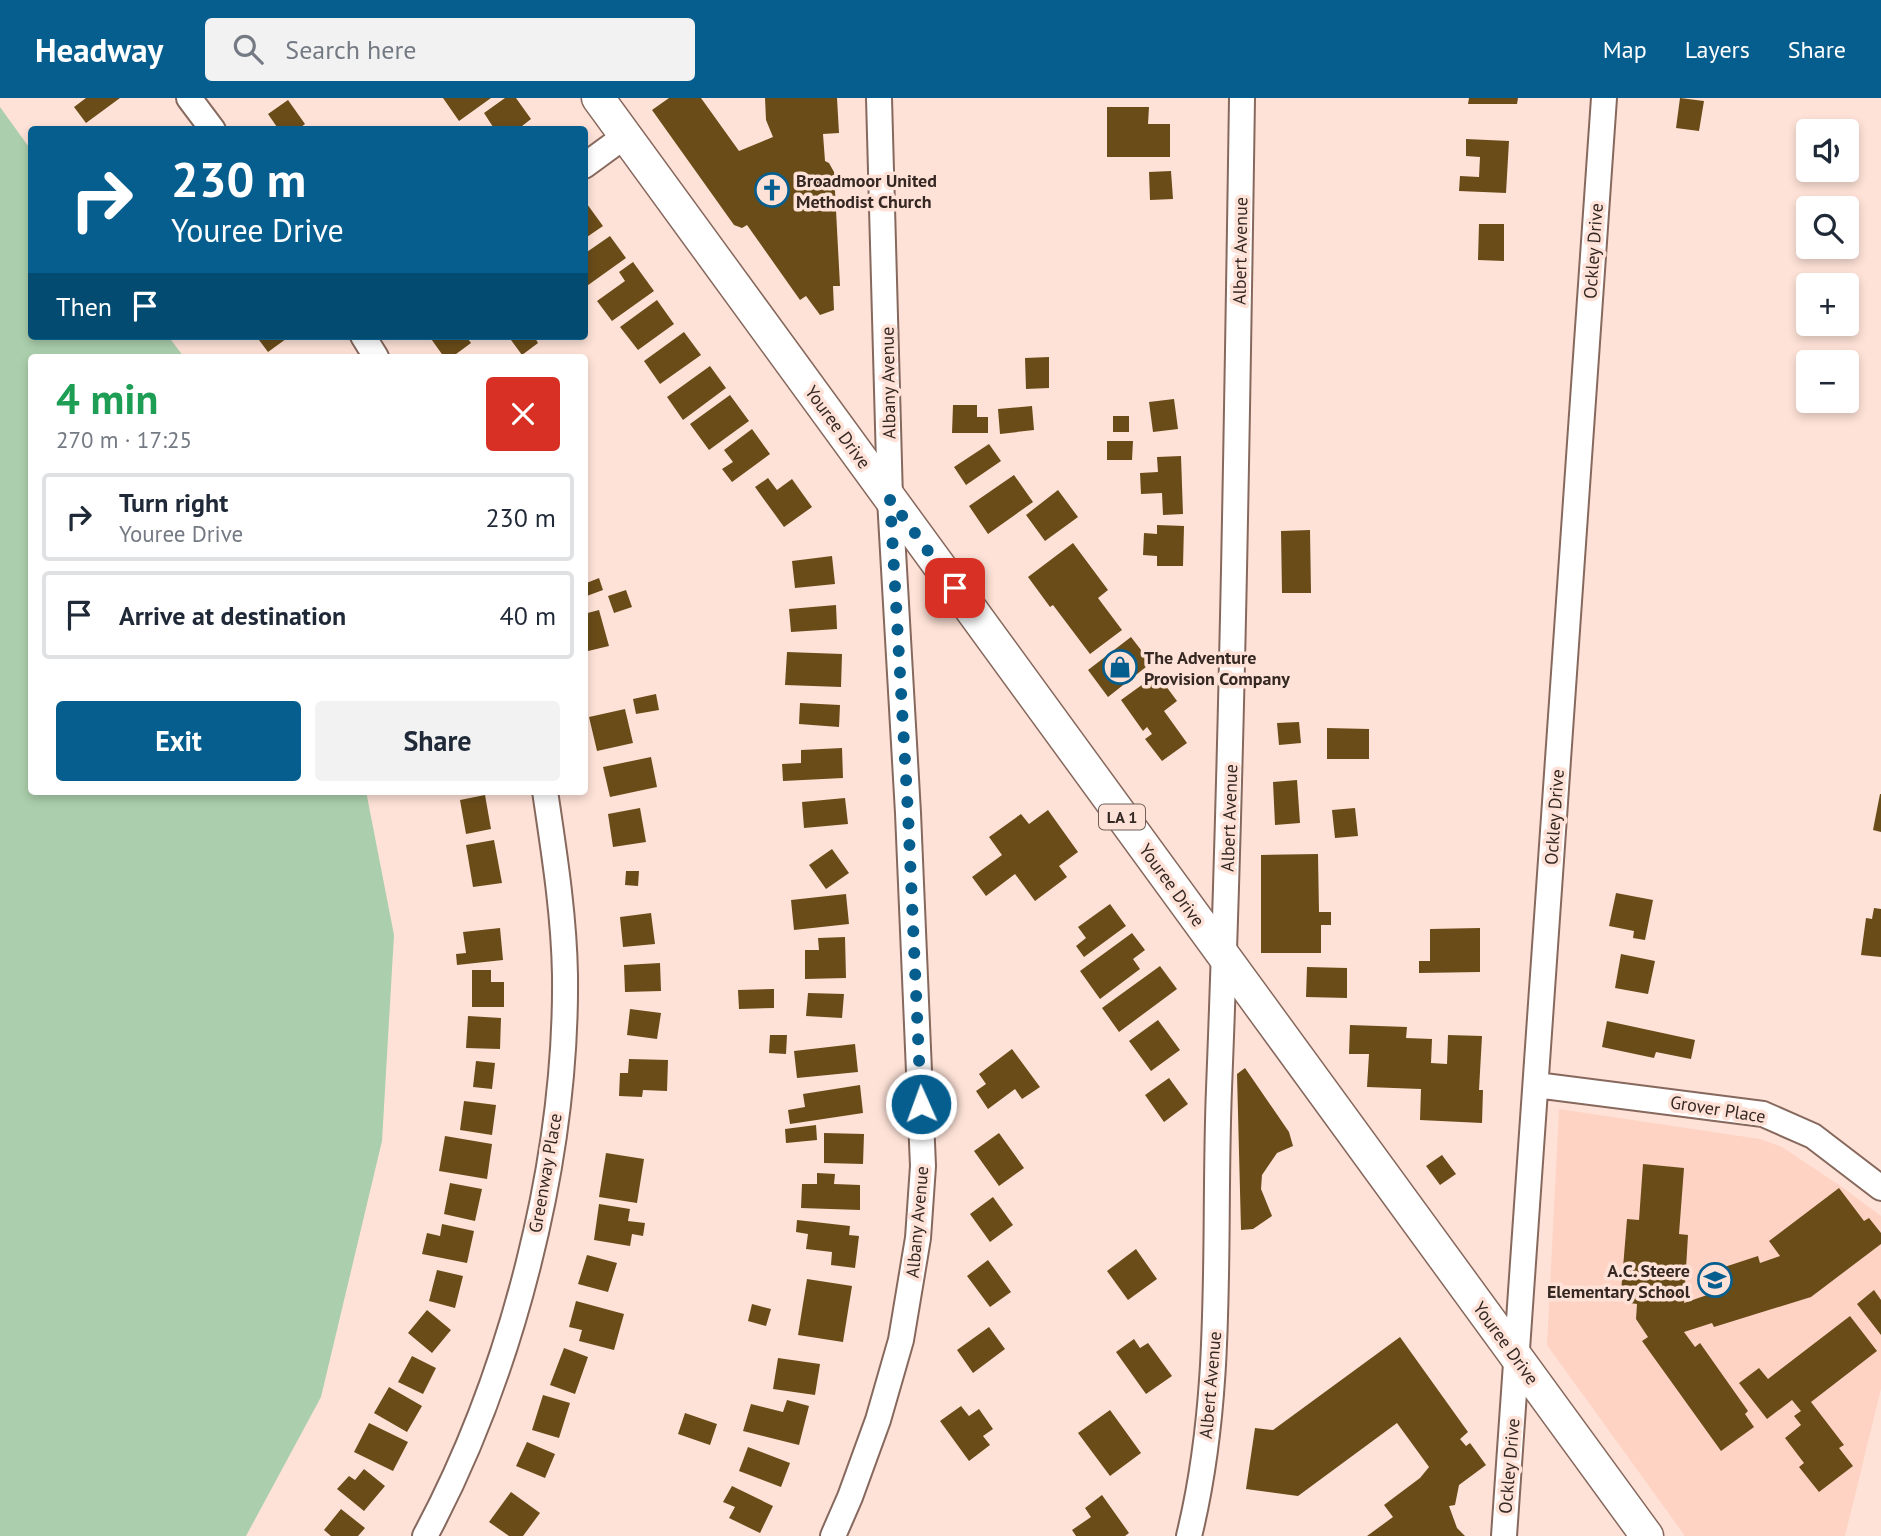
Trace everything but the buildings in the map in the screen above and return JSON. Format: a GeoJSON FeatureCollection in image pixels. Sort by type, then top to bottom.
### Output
{"type":"FeatureCollection","features":[{"type":"Feature","properties":{"kind":"main road","name":"Youree Drive"},"geometry":{"type":"LineString","coordinates":[[599,98],[1647,1536]]}},
{"type":"Feature","properties":{"kind":"street"},"geometry":{"type":"LineString","coordinates":[[190,98],[210,126]]}},
{"type":"Feature","properties":{"kind":"street","name":"Albany Avenue"},"geometry":{"type":"LineString","coordinates":[[833,1536],[878,1420],[901,1340],[917,1250],[923,1166],[908,813],[890,499],[879,98]]}},
{"type":"Feature","properties":{"kind":"street","name":"Albert Avenue"},"geometry":{"type":"LineString","coordinates":[[1189,1536],[1207,1437],[1216,1345],[1217,1152],[1234,643],[1242,98]]}},
{"type":"Feature","properties":{"kind":"street","name":"Ockley Drive"},"geometry":{"type":"LineString","coordinates":[[1504,1536],[1604,98]]}},
{"type":"Feature","properties":{"kind":"street"},"geometry":{"type":"LineString","coordinates":[[588,163],[625,136]]}},
{"type":"Feature","properties":{"kind":"street","name":"Greenway Place"},"geometry":{"type":"LineString","coordinates":[[425,1536],[467,1449],[513,1319],[538,1223],[554,1127],[564,1030],[564,963],[545,795]]}},
{"type":"Feature","properties":{"kind":"street","name":"Grover Place"},"geometry":{"type":"LineString","coordinates":[[1536,1085],[1763,1114],[1813,1136],[1881,1188]]}},
{"type":"Feature","properties":{"kind":"shaded area","name":"A.C. Steere Elementary School"},"geometry":{"type":"Polygon","coordinates":[[[1559,1109],[1760,1139],[1782,1147],[1881,1216],[1881,1389],[1845,1536],[1685,1536],[1547,1345],[1559,1109]]]}},
{"type":"Feature","properties":{"kind":"green space"},"geometry":{"type":"Polygon","coordinates":[[[0,107],[28,146],[28,340],[171,340],[182,354],[28,354],[28,795],[367,795],[394,935],[382,1141],[321,1397],[246,1536],[0,1536],[0,107]]]}},
{"type":"Feature","properties":{"kind":"place","name":"Broadmoor United Methodist Church"},"geometry":{"type":"Point","coordinates":[772,190]}},
{"type":"Feature","properties":{"kind":"place","name":"The Adventure Provision Company"},"geometry":{"type":"Point","coordinates":[1120,667]}},
{"type":"Feature","properties":{"kind":"place","name":"A.C. Steere Elementary School"},"geometry":{"type":"Point","coordinates":[1715,1280]}},
{"type":"Feature","properties":{"kind":"route"},"geometry":{"type":"LineString","coordinates":[[921,1104],[890,499],[955,588]]}}]}
